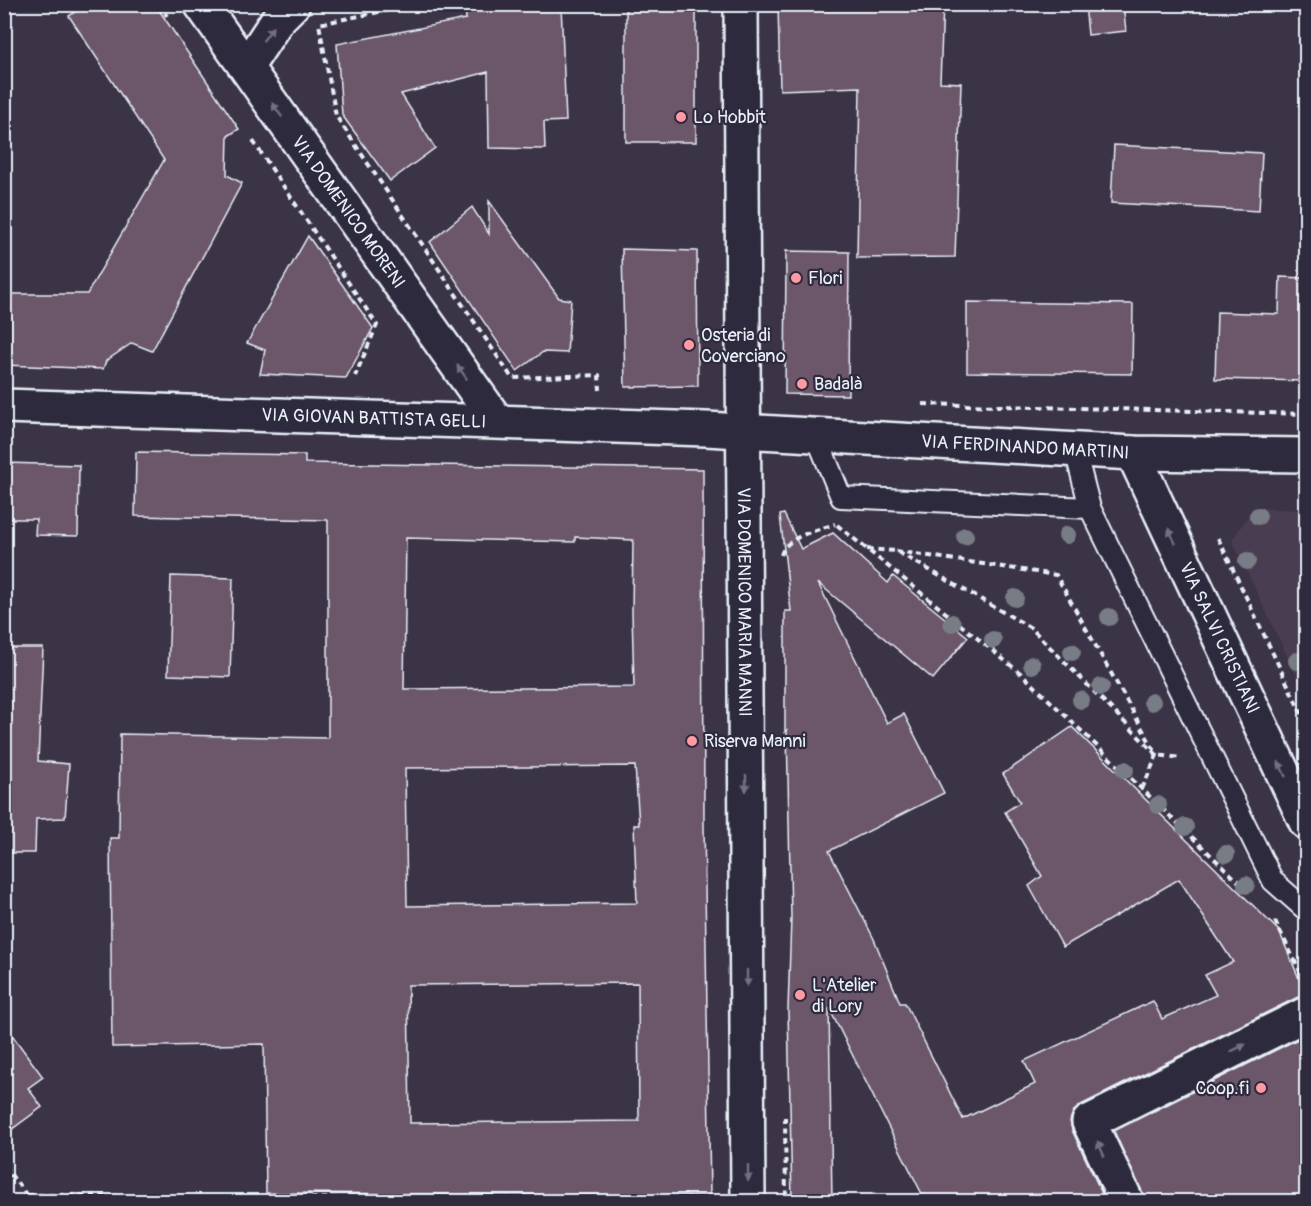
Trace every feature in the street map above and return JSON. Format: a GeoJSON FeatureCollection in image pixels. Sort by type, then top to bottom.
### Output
{"type":"FeatureCollection","features":[{"type":"Feature","properties":{"kind":"street","name":"VIA DOMENICO MORENI"},"geometry":{"type":"LineString","coordinates":[[201,4],[496,420]]}},
{"type":"Feature","properties":{"kind":"street"},"geometry":{"type":"LineString","coordinates":[[247,66],[278,20],[293,4]]}},
{"type":"Feature","properties":{"kind":"street","name":"VIA DOMENICO MARIA MANNI"},"geometry":{"type":"LineString","coordinates":[[741,4],[748,1202]]}},
{"type":"Feature","properties":{"kind":"street","name":"VIA GIOVAN BATTISTA GELLI"},"geometry":{"type":"LineString","coordinates":[[4,406],[496,420],[743,431]]}},
{"type":"Feature","properties":{"kind":"street","name":"VIA FERDINANDO MARTINI"},"geometry":{"type":"LineString","coordinates":[[743,431],[1133,453],[1306,455]]}},
{"type":"Feature","properties":{"kind":"street","name":"VIA SALVI CRISTIANI"},"geometry":{"type":"LineString","coordinates":[[1133,453],[1306,822]]}},
{"type":"Feature","properties":{"kind":"street"},"geometry":{"type":"LineString","coordinates":[[1126,1202],[1089,1122],[1306,1014]]}},
{"type":"Feature","properties":{"kind":"lane"},"geometry":{"type":"LineString","coordinates":[[816,435],[841,497],[1090,508]]}},
{"type":"Feature","properties":{"kind":"lane"},"geometry":{"type":"LineString","coordinates":[[1075,450],[1090,508],[1273,881],[1306,910]]}},
{"type":"Feature","properties":{"kind":"path"},"geometry":{"type":"LineString","coordinates":[[159,4],[172,24]]}},
{"type":"Feature","properties":{"kind":"path"},"geometry":{"type":"LineString","coordinates":[[420,4],[319,24],[336,116],[512,378],[599,375],[600,390],[612,390]]}},
{"type":"Feature","properties":{"kind":"path"},"geometry":{"type":"LineString","coordinates":[[252,140],[377,325],[355,376]]}},
{"type":"Feature","properties":{"kind":"path"},"geometry":{"type":"LineString","coordinates":[[919,404],[1306,414]]}},
{"type":"Feature","properties":{"kind":"path"},"geometry":{"type":"LineString","coordinates":[[836,524],[1024,676],[1244,886]]}},
{"type":"Feature","properties":{"kind":"path"},"geometry":{"type":"LineString","coordinates":[[779,560],[783,548],[795,539],[836,524],[846,524]]}},
{"type":"Feature","properties":{"kind":"path"},"geometry":{"type":"LineString","coordinates":[[1218,538],[1306,723]]}},
{"type":"Feature","properties":{"kind":"path"},"geometry":{"type":"LineString","coordinates":[[867,549],[896,551],[1056,575],[1157,755]]}},
{"type":"Feature","properties":{"kind":"path"},"geometry":{"type":"LineString","coordinates":[[896,551],[1031,628],[1157,755],[1186,759]]}},
{"type":"Feature","properties":{"kind":"path"},"geometry":{"type":"LineString","coordinates":[[1142,789],[1157,755]]}},
{"type":"Feature","properties":{"kind":"path"},"geometry":{"type":"LineString","coordinates":[[1272,915],[1306,985]]}},
{"type":"Feature","properties":{"kind":"path"},"geometry":{"type":"LineString","coordinates":[[785,1114],[786,1202]]}},
{"type":"Feature","properties":{"kind":"path"},"geometry":{"type":"LineString","coordinates":[[4,1166],[32,1202]]}},
{"type":"Feature","properties":{"kind":"path"},"geometry":{"type":"LineString","coordinates":[[27,1196],[625,1202]]}},
{"type":"Feature","properties":{"kind":"shaded area"},"geometry":{"type":"Polygon","coordinates":[[[1253,508],[1306,510],[1306,696],[1232,540],[1253,508]]]}},
{"type":"Feature","properties":{"kind":"building"},"geometry":{"type":"Polygon","coordinates":[[[87,4],[155,4],[239,129],[228,136],[227,175],[242,183],[152,351],[132,343],[106,361],[103,369],[4,365],[4,294],[87,294],[164,160],[69,16],[87,4]]]}},
{"type":"Feature","properties":{"kind":"building"},"geometry":{"type":"Polygon","coordinates":[[[561,4],[566,121],[544,122],[545,149],[489,148],[488,72],[401,94],[435,148],[390,181],[342,115],[337,44],[466,19],[465,6],[561,4]]]}},
{"type":"Feature","properties":{"kind":"building"},"geometry":{"type":"Polygon","coordinates":[[[626,4],[696,4],[696,142],[626,142],[626,4]]]}},
{"type":"Feature","properties":{"kind":"building"},"geometry":{"type":"Polygon","coordinates":[[[778,4],[943,4],[940,82],[961,83],[955,257],[857,258],[860,87],[780,90],[778,4]]]}},
{"type":"Feature","properties":{"kind":"building"},"geometry":{"type":"Polygon","coordinates":[[[1085,4],[1123,4],[1126,31],[1088,35],[1085,4]]]}},
{"type":"Feature","properties":{"kind":"building"},"geometry":{"type":"Polygon","coordinates":[[[1114,145],[1262,153],[1259,211],[1111,203],[1114,145]]]}},
{"type":"Feature","properties":{"kind":"building"},"geometry":{"type":"Polygon","coordinates":[[[489,201],[559,298],[571,300],[567,353],[543,352],[517,371],[430,242],[472,207],[489,234],[489,201]]]}},
{"type":"Feature","properties":{"kind":"building"},"geometry":{"type":"Polygon","coordinates":[[[308,236],[373,328],[346,378],[260,374],[265,350],[247,343],[308,236]]]}},
{"type":"Feature","properties":{"kind":"building"},"geometry":{"type":"Polygon","coordinates":[[[622,249],[697,251],[698,386],[625,387],[622,249]]]}},
{"type":"Feature","properties":{"kind":"building"},"geometry":{"type":"Polygon","coordinates":[[[786,251],[849,252],[848,395],[785,394],[786,251]]]}},
{"type":"Feature","properties":{"kind":"building"},"geometry":{"type":"Polygon","coordinates":[[[1280,277],[1306,278],[1306,381],[1215,379],[1217,312],[1279,314],[1280,277]]]}},
{"type":"Feature","properties":{"kind":"building"},"geometry":{"type":"Polygon","coordinates":[[[967,302],[1133,304],[1132,374],[967,372],[967,302]]]}},
{"type":"Feature","properties":{"kind":"building"},"geometry":{"type":"Polygon","coordinates":[[[136,452],[305,455],[305,463],[703,469],[704,824],[710,1196],[266,1193],[264,1044],[112,1047],[110,838],[119,838],[120,734],[328,738],[328,520],[135,516],[136,452]],[[575,537],[575,542],[406,538],[404,689],[634,687],[633,540],[575,537]],[[635,766],[405,768],[407,906],[637,903],[634,825],[639,825],[635,766]],[[638,983],[408,985],[410,1123],[639,1121],[638,983]]]}},
{"type":"Feature","properties":{"kind":"building"},"geometry":{"type":"Polygon","coordinates":[[[4,463],[79,465],[78,536],[35,535],[36,519],[4,519],[4,463]]]}},
{"type":"Feature","properties":{"kind":"building"},"geometry":{"type":"Polygon","coordinates":[[[784,514],[801,549],[833,533],[888,583],[893,576],[968,637],[933,679],[818,583],[887,723],[904,714],[944,793],[829,851],[874,939],[900,1003],[905,1003],[963,1119],[1035,1084],[1024,1061],[1153,1001],[1162,1019],[1216,995],[1205,975],[1233,962],[1179,879],[1063,947],[1029,886],[1042,876],[1005,812],[1020,802],[1003,774],[1072,727],[1279,931],[1306,995],[1081,1105],[1073,1112],[1070,1121],[1072,1130],[1106,1202],[926,1202],[829,1008],[832,1202],[792,1202],[788,1010],[791,918],[787,730],[785,732],[785,611],[791,611],[780,515],[784,514]]]}},
{"type":"Feature","properties":{"kind":"building"},"geometry":{"type":"Polygon","coordinates":[[[171,576],[233,578],[230,677],[168,675],[171,576]]]}},
{"type":"Feature","properties":{"kind":"building"},"geometry":{"type":"Polygon","coordinates":[[[4,648],[43,648],[38,761],[69,764],[65,818],[36,819],[35,853],[4,853],[4,648]]]}},
{"type":"Feature","properties":{"kind":"building"},"geometry":{"type":"Polygon","coordinates":[[[4,1024],[43,1077],[28,1088],[42,1107],[4,1135],[4,1024]]]}},
{"type":"Feature","properties":{"kind":"building","name":"Coop.fi"},"geometry":{"type":"Polygon","coordinates":[[[1306,1035],[1306,1202],[1145,1202],[1114,1131],[1306,1035]]]}},
{"type":"Feature","properties":{"kind":"place","name":"Lo Hobbit"},"geometry":{"type":"Point","coordinates":[681,117]}},
{"type":"Feature","properties":{"kind":"place","name":"Flori"},"geometry":{"type":"Point","coordinates":[796,278]}},
{"type":"Feature","properties":{"kind":"place","name":"Osteria di Coverciano"},"geometry":{"type":"Point","coordinates":[689,345]}},
{"type":"Feature","properties":{"kind":"place","name":"Badalà"},"geometry":{"type":"Point","coordinates":[802,384]}},
{"type":"Feature","properties":{"kind":"place","name":"Riserva Manni"},"geometry":{"type":"Point","coordinates":[692,741]}},
{"type":"Feature","properties":{"kind":"place","name":"L'Atelier di Lory"},"geometry":{"type":"Point","coordinates":[800,995]}},
{"type":"Feature","properties":{"kind":"place","name":"Coop.fi"},"geometry":{"type":"Point","coordinates":[1261,1088]}}]}
